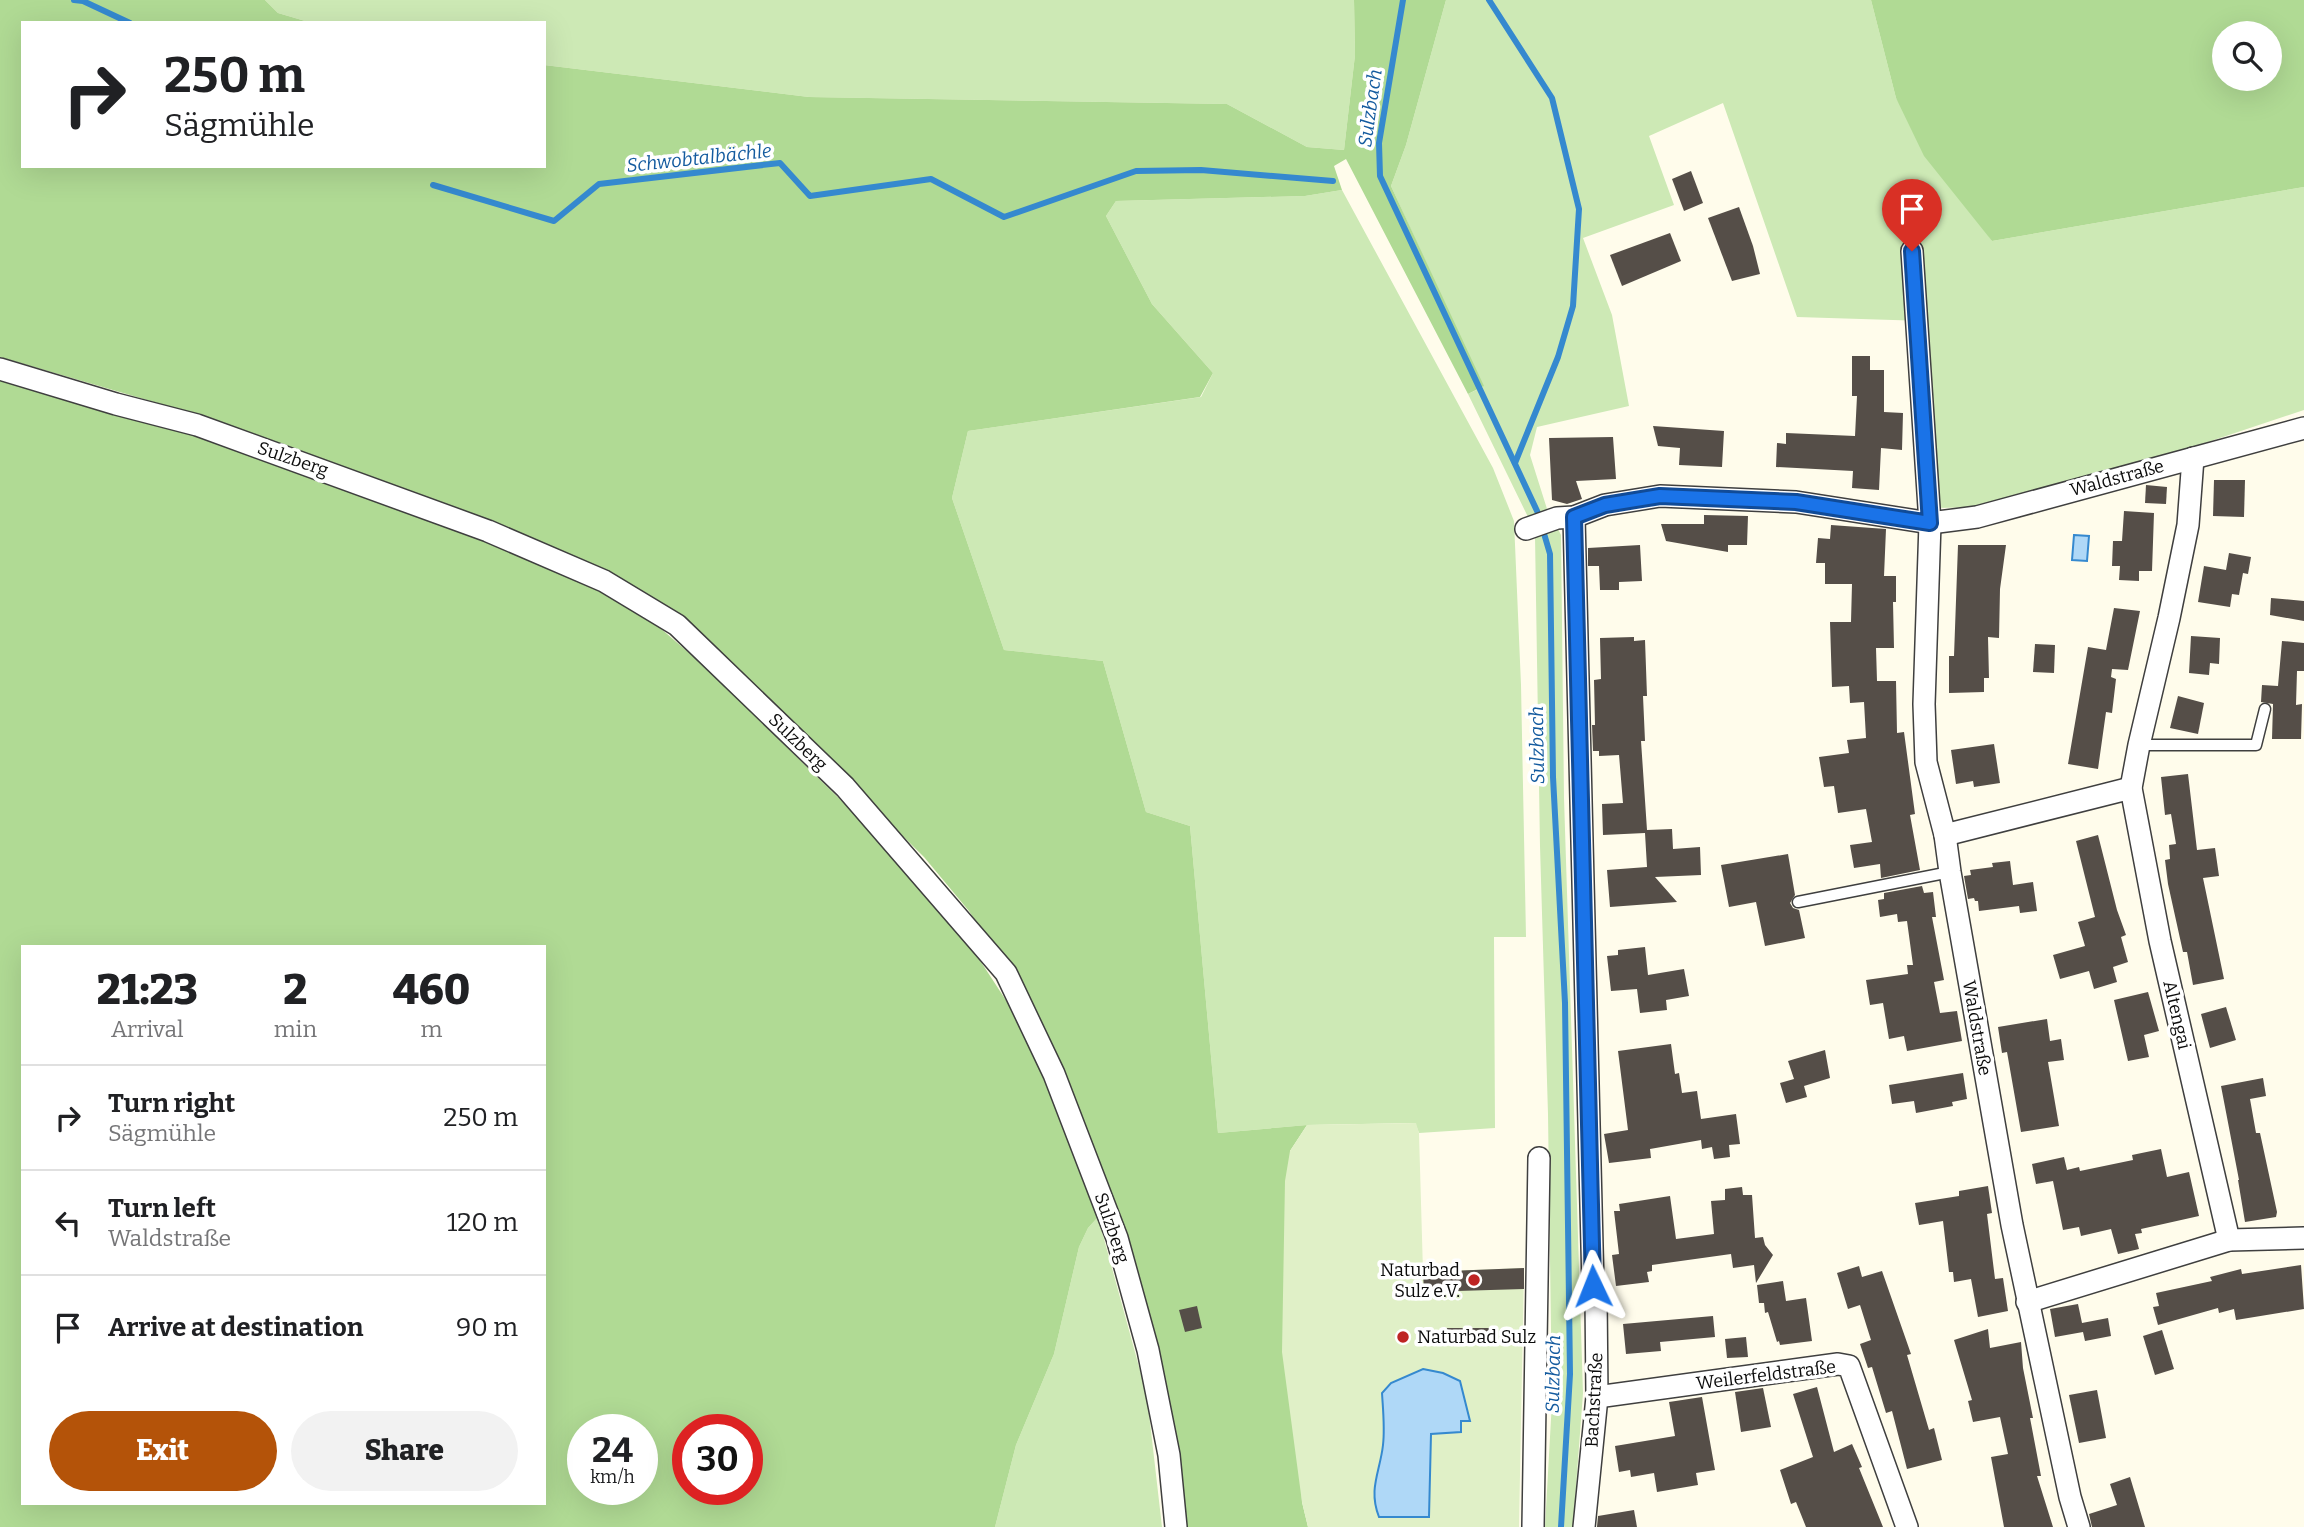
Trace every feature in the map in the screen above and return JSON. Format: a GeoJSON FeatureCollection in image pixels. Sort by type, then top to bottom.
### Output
{"type":"FeatureCollection","features":[{"type":"Feature","properties":{"kind":"street","name":"Waldstraße"},"geometry":{"type":"LineString","coordinates":[[1912,251],[1930,523],[1924,704],[1926,762],[1945,835],[2027,1302],[2079,1527]]}},
{"type":"Feature","properties":{"kind":"street","name":"Sulzberg"},"geometry":{"type":"LineString","coordinates":[[0,369],[210,430],[488,530],[604,581],[677,625],[845,787],[1006,974],[1054,1074],[1117,1238],[1148,1350],[1169,1455],[1176,1527]]}},
{"type":"Feature","properties":{"kind":"street","name":"Waldstraße"},"geometry":{"type":"LineString","coordinates":[[1930,523],[1977,517],[2304,428]]}},
{"type":"Feature","properties":{"kind":"street","name":"Altengai"},"geometry":{"type":"LineString","coordinates":[[2193,458],[2188,526],[2131,788],[2160,941],[2229,1240]]}},
{"type":"Feature","properties":{"kind":"street"},"geometry":{"type":"LineString","coordinates":[[1531,527],[1605,505],[1660,496],[1796,502],[1930,523]]}},
{"type":"Feature","properties":{"kind":"street","name":"Bachstraße"},"geometry":{"type":"LineString","coordinates":[[1565,517],[1593,1286],[1596,1296],[1597,1397],[1584,1527]]}},
{"type":"Feature","properties":{"kind":"street"},"geometry":{"type":"LineString","coordinates":[[1945,835],[2131,788]]}},
{"type":"Feature","properties":{"kind":"street"},"geometry":{"type":"LineString","coordinates":[[1533,1527],[1539,1158]]}},
{"type":"Feature","properties":{"kind":"street"},"geometry":{"type":"LineString","coordinates":[[2027,1302],[2229,1240],[2304,1238]]}},
{"type":"Feature","properties":{"kind":"street","name":"Weilerfeldstraße"},"geometry":{"type":"LineString","coordinates":[[1597,1397],[1838,1364],[1849,1366],[1907,1527]]}},
{"type":"Feature","properties":{"kind":"lane"},"geometry":{"type":"LineString","coordinates":[[2139,745],[2256,745],[2266,709]]}},
{"type":"Feature","properties":{"kind":"lane"},"geometry":{"type":"LineString","coordinates":[[1798,902],[1950,872]]}},
{"type":"Feature","properties":{"kind":"green space"},"geometry":{"type":"Polygon","coordinates":[[[0,0],[265,0],[278,13],[305,21],[21,21],[21,168],[546,168],[546,65],[809,97],[1227,104],[1307,147],[1344,150],[1355,55],[1354,0],[1446,0],[1406,145],[1391,186],[1484,386],[1468,394],[1346,159],[1334,166],[1342,190],[1305,196],[1116,201],[1106,216],[1152,304],[1213,373],[1200,397],[968,431],[952,498],[1004,650],[1103,661],[1146,812],[1190,826],[1218,1133],[1307,1125],[1290,1151],[1302,1502],[1308,1527],[1186,1527],[1150,1322],[1024,996],[969,911],[924,857],[715,651],[494,523],[171,407],[0,357],[0,0]]]}},
{"type":"Feature","properties":{"kind":"green space"},"geometry":{"type":"Polygon","coordinates":[[[265,0],[1354,0],[1355,55],[1344,150],[1307,147],[1227,104],[809,97],[546,65],[546,21],[305,21],[278,13],[265,0]]]}},
{"type":"Feature","properties":{"kind":"green space"},"geometry":{"type":"Polygon","coordinates":[[[1446,0],[1871,0],[1896,98],[1992,241],[2304,187],[2304,410],[2190,448],[1987,507],[1935,508],[1925,321],[1797,317],[1723,103],[1649,136],[1674,205],[1583,238],[1612,315],[1629,406],[1537,427],[1530,455],[1548,512],[1528,517],[1468,394],[1483,387],[1391,186],[1406,145],[1446,0]]]}},
{"type":"Feature","properties":{"kind":"green space"},"geometry":{"type":"Polygon","coordinates":[[[1871,0],[2304,0],[2304,187],[1992,241],[1924,156],[1896,98],[1871,0]]]}},
{"type":"Feature","properties":{"kind":"green space"},"geometry":{"type":"Polygon","coordinates":[[[1342,190],[1493,468],[1514,521],[1521,685],[1526,937],[1494,937],[1495,1128],[1419,1133],[1415,1123],[1307,1125],[1218,1133],[1190,826],[1146,812],[1103,661],[1004,650],[952,498],[968,431],[1201,397],[1213,373],[1152,304],[1106,216],[1116,201],[1305,196],[1342,190]]]}},
{"type":"Feature","properties":{"kind":"green space"},"geometry":{"type":"Polygon","coordinates":[[[0,376],[166,425],[487,539],[600,590],[652,621],[703,665],[912,870],[955,922],[1009,1005],[1044,1076],[1098,1217],[1088,1228],[1079,1247],[1054,1354],[1016,1445],[995,1527],[0,1527],[0,376]]]}},
{"type":"Feature","properties":{"kind":"green space"},"geometry":{"type":"Polygon","coordinates":[[[1558,529],[1561,535],[1564,798],[1583,1393],[1573,1527],[1545,1527],[1552,1401],[1535,536],[1558,529]]]}},
{"type":"Feature","properties":{"kind":"green space","name":"Naturbad Sulz"},"geometry":{"type":"Polygon","coordinates":[[[1416,1123],[1419,1133],[1423,1272],[1524,1268],[1519,1527],[1308,1527],[1302,1502],[1282,1352],[1285,1181],[1290,1151],[1307,1125],[1416,1123]]]}},
{"type":"Feature","properties":{"kind":"green space"},"geometry":{"type":"Polygon","coordinates":[[[1098,1217],[1147,1396],[1162,1527],[995,1527],[1016,1445],[1054,1354],[1079,1247],[1088,1228],[1098,1217]]]}},
{"type":"Feature","properties":{"kind":"water"},"geometry":{"type":"Polygon","coordinates":[[[2074,535],[2089,536],[2087,561],[2072,560],[2074,535]]]}},
{"type":"Feature","properties":{"kind":"water"},"geometry":{"type":"Polygon","coordinates":[[[1423,1369],[1443,1373],[1460,1381],[1470,1421],[1461,1421],[1461,1432],[1431,1434],[1429,1517],[1379,1517],[1375,1489],[1384,1439],[1382,1393],[1391,1383],[1423,1369]]]}},
{"type":"Feature","properties":{"kind":"building"},"geometry":{"type":"Polygon","coordinates":[[[1691,171],[1703,203],[1684,211],[1672,179],[1691,171]]]}},
{"type":"Feature","properties":{"kind":"building"},"geometry":{"type":"Polygon","coordinates":[[[1739,207],[1760,274],[1732,281],[1708,218],[1739,207]]]}},
{"type":"Feature","properties":{"kind":"building"},"geometry":{"type":"Polygon","coordinates":[[[1670,233],[1681,261],[1622,286],[1610,255],[1670,233]]]}},
{"type":"Feature","properties":{"kind":"building"},"geometry":{"type":"Polygon","coordinates":[[[1852,356],[1870,356],[1870,370],[1884,370],[1884,412],[1903,413],[1902,450],[1881,448],[1879,490],[1852,488],[1853,471],[1776,467],[1777,443],[1786,444],[1786,433],[1855,436],[1857,396],[1852,396],[1852,356]]]}},
{"type":"Feature","properties":{"kind":"building"},"geometry":{"type":"Polygon","coordinates":[[[1653,426],[1724,431],[1722,467],[1679,465],[1680,448],[1658,446],[1653,426]]]}},
{"type":"Feature","properties":{"kind":"building"},"geometry":{"type":"Polygon","coordinates":[[[1613,437],[1616,479],[1576,481],[1582,499],[1567,504],[1552,500],[1549,438],[1613,437]]]}},
{"type":"Feature","properties":{"kind":"building"},"geometry":{"type":"Polygon","coordinates":[[[2214,480],[2245,480],[2244,517],[2213,516],[2214,480]]]}},
{"type":"Feature","properties":{"kind":"building"},"geometry":{"type":"Polygon","coordinates":[[[2146,485],[2167,487],[2166,504],[2145,503],[2146,485]]]}},
{"type":"Feature","properties":{"kind":"building"},"geometry":{"type":"Polygon","coordinates":[[[2124,511],[2154,513],[2152,571],[2139,571],[2139,581],[2119,580],[2120,566],[2112,566],[2113,541],[2122,541],[2124,511]]]}},
{"type":"Feature","properties":{"kind":"building"},"geometry":{"type":"Polygon","coordinates":[[[1704,515],[1748,516],[1747,545],[1728,545],[1728,552],[1666,541],[1661,524],[1704,524],[1704,515]]]}},
{"type":"Feature","properties":{"kind":"building"},"geometry":{"type":"Polygon","coordinates":[[[1831,525],[1886,529],[1884,576],[1896,576],[1896,602],[1893,602],[1894,648],[1876,648],[1877,681],[1896,681],[1897,733],[1904,732],[1915,814],[1910,815],[1920,870],[1881,878],[1880,864],[1854,868],[1850,845],[1872,842],[1866,809],[1838,813],[1834,786],[1824,787],[1819,757],[1849,753],[1847,740],[1866,738],[1864,702],[1850,703],[1849,686],[1832,687],[1830,622],[1851,622],[1852,584],[1825,584],[1825,563],[1816,563],[1818,538],[1830,539],[1831,525]]]}},
{"type":"Feature","properties":{"kind":"building"},"geometry":{"type":"Polygon","coordinates":[[[1640,545],[1642,581],[1619,582],[1619,590],[1600,590],[1599,566],[1588,566],[1588,548],[1640,545]]]}},
{"type":"Feature","properties":{"kind":"building"},"geometry":{"type":"Polygon","coordinates":[[[1958,545],[2006,545],[2000,589],[1999,638],[1988,637],[1989,678],[1984,678],[1984,692],[1949,693],[1949,656],[1954,656],[1958,545]]]}},
{"type":"Feature","properties":{"kind":"building"},"geometry":{"type":"Polygon","coordinates":[[[2229,553],[2251,557],[2248,574],[2243,573],[2239,595],[2232,594],[2230,607],[2198,602],[2204,566],[2226,570],[2229,553]]]}},
{"type":"Feature","properties":{"kind":"building"},"geometry":{"type":"Polygon","coordinates":[[[2271,598],[2304,601],[2304,621],[2270,615],[2271,598]]]}},
{"type":"Feature","properties":{"kind":"building"},"geometry":{"type":"Polygon","coordinates":[[[2114,608],[2140,611],[2128,670],[2112,669],[2111,677],[2116,679],[2112,713],[2106,712],[2098,769],[2068,764],[2088,647],[2106,650],[2114,608]]]}},
{"type":"Feature","properties":{"kind":"building"},"geometry":{"type":"Polygon","coordinates":[[[2191,636],[2220,638],[2219,664],[2210,663],[2209,675],[2189,673],[2191,636]]]}},
{"type":"Feature","properties":{"kind":"building"},"geometry":{"type":"Polygon","coordinates":[[[1634,637],[1634,641],[1645,640],[1647,696],[1643,696],[1645,741],[1641,741],[1647,830],[1672,829],[1673,849],[1700,847],[1701,875],[1655,877],[1677,902],[1610,907],[1607,870],[1647,867],[1645,833],[1603,835],[1602,804],[1623,803],[1619,755],[1599,756],[1599,751],[1593,751],[1594,680],[1601,679],[1600,638],[1634,637]]]}},
{"type":"Feature","properties":{"kind":"building"},"geometry":{"type":"Polygon","coordinates":[[[2282,641],[2304,643],[2304,671],[2297,671],[2296,705],[2302,704],[2301,739],[2272,739],[2273,704],[2261,702],[2262,685],[2278,686],[2282,641]]]}},
{"type":"Feature","properties":{"kind":"building"},"geometry":{"type":"Polygon","coordinates":[[[2035,644],[2055,645],[2054,673],[2033,672],[2035,644]]]}},
{"type":"Feature","properties":{"kind":"building"},"geometry":{"type":"Polygon","coordinates":[[[2178,696],[2204,703],[2198,734],[2170,728],[2178,696]]]}},
{"type":"Feature","properties":{"kind":"building"},"geometry":{"type":"Polygon","coordinates":[[[1994,744],[2000,783],[1974,787],[1973,781],[1956,784],[1951,750],[1994,744]]]}},
{"type":"Feature","properties":{"kind":"building"},"geometry":{"type":"Polygon","coordinates":[[[2188,774],[2197,850],[2215,848],[2219,876],[2203,878],[2224,979],[2193,985],[2187,952],[2183,952],[2168,884],[2165,860],[2170,859],[2169,845],[2176,844],[2171,814],[2165,815],[2161,777],[2188,774]]]}},
{"type":"Feature","properties":{"kind":"building"},"geometry":{"type":"Polygon","coordinates":[[[2098,835],[2126,935],[2121,937],[2128,962],[2113,967],[2117,982],[2094,989],[2089,971],[2060,979],[2053,955],[2085,946],[2078,922],[2095,917],[2076,841],[2098,835]]]}},
{"type":"Feature","properties":{"kind":"building"},"geometry":{"type":"Polygon","coordinates":[[[1788,854],[1795,895],[1790,903],[1793,908],[1799,910],[1805,938],[1765,946],[1756,902],[1729,907],[1721,865],[1788,854]]]}},
{"type":"Feature","properties":{"kind":"building"},"geometry":{"type":"Polygon","coordinates":[[[2010,861],[2013,885],[2033,882],[2037,911],[2020,913],[2019,906],[1979,911],[1978,901],[1974,898],[1968,899],[1964,876],[1971,875],[1970,870],[1993,867],[1992,863],[2010,861]]]}},
{"type":"Feature","properties":{"kind":"building"},"geometry":{"type":"Polygon","coordinates":[[[1922,886],[1924,893],[1933,892],[1936,917],[1932,917],[1944,980],[1934,982],[1940,1013],[1957,1011],[1962,1041],[1907,1051],[1904,1036],[1889,1039],[1883,1003],[1870,1005],[1866,980],[1908,974],[1907,965],[1913,965],[1907,921],[1898,922],[1897,914],[1880,917],[1878,900],[1884,899],[1884,893],[1922,886]]]}},
{"type":"Feature","properties":{"kind":"building"},"geometry":{"type":"Polygon","coordinates":[[[1645,947],[1648,975],[1684,969],[1689,996],[1666,1000],[1667,1010],[1640,1013],[1637,989],[1611,991],[1607,956],[1618,955],[1618,950],[1645,947]]]}},
{"type":"Feature","properties":{"kind":"building"},"geometry":{"type":"Polygon","coordinates":[[[2148,992],[2159,1031],[2144,1035],[2149,1057],[2128,1061],[2114,1000],[2148,992]]]}},
{"type":"Feature","properties":{"kind":"building"},"geometry":{"type":"Polygon","coordinates":[[[2226,1007],[2236,1040],[2210,1048],[2201,1014],[2226,1007]]]}},
{"type":"Feature","properties":{"kind":"building"},"geometry":{"type":"Polygon","coordinates":[[[2047,1019],[2050,1041],[2061,1039],[2064,1060],[2048,1062],[2059,1126],[2021,1132],[2007,1052],[2002,1053],[1998,1027],[2047,1019]]]}},
{"type":"Feature","properties":{"kind":"building"},"geometry":{"type":"Polygon","coordinates":[[[1671,1044],[1675,1074],[1679,1073],[1682,1093],[1697,1091],[1701,1119],[1736,1114],[1740,1144],[1729,1145],[1730,1157],[1714,1159],[1712,1147],[1702,1149],[1701,1140],[1650,1149],[1651,1158],[1609,1163],[1604,1134],[1628,1130],[1618,1051],[1671,1044]]]}},
{"type":"Feature","properties":{"kind":"building"},"geometry":{"type":"Polygon","coordinates":[[[1825,1050],[1830,1078],[1804,1086],[1807,1097],[1786,1103],[1780,1083],[1794,1079],[1788,1061],[1825,1050]]]}},
{"type":"Feature","properties":{"kind":"building"},"geometry":{"type":"Polygon","coordinates":[[[1963,1073],[1967,1099],[1952,1102],[1953,1106],[1916,1113],[1914,1101],[1892,1104],[1889,1085],[1963,1073]]]}},
{"type":"Feature","properties":{"kind":"building"},"geometry":{"type":"Polygon","coordinates":[[[2263,1078],[2266,1096],[2250,1099],[2277,1212],[2276,1217],[2245,1222],[2221,1086],[2263,1078]]]}},
{"type":"Feature","properties":{"kind":"building"},"geometry":{"type":"Polygon","coordinates":[[[2161,1149],[2167,1177],[2189,1172],[2199,1216],[2141,1229],[2142,1233],[2135,1234],[2139,1249],[2118,1254],[2111,1229],[2081,1236],[2079,1227],[2063,1230],[2053,1181],[2036,1184],[2032,1164],[2064,1157],[2067,1170],[2079,1167],[2080,1171],[2133,1160],[2132,1155],[2161,1149]]]}},
{"type":"Feature","properties":{"kind":"building"},"geometry":{"type":"Polygon","coordinates":[[[1988,1186],[1992,1213],[1987,1214],[1995,1279],[2003,1278],[2008,1311],[1978,1317],[1971,1279],[1954,1282],[1953,1272],[1949,1272],[1943,1221],[1919,1225],[1915,1203],[1959,1196],[1959,1191],[1988,1186]]]}},
{"type":"Feature","properties":{"kind":"building"},"geometry":{"type":"Polygon","coordinates":[[[1742,1187],[1743,1195],[1752,1195],[1755,1238],[1763,1237],[1765,1245],[1773,1255],[1756,1283],[1754,1265],[1733,1268],[1731,1254],[1652,1265],[1652,1271],[1647,1272],[1649,1282],[1616,1286],[1612,1255],[1619,1254],[1614,1211],[1620,1211],[1619,1204],[1670,1196],[1676,1239],[1714,1234],[1711,1201],[1725,1200],[1725,1189],[1742,1187]]]}},
{"type":"Feature","properties":{"kind":"building"},"geometry":{"type":"Polygon","coordinates":[[[2301,1265],[2304,1309],[2236,1320],[2234,1309],[2219,1313],[2218,1308],[2158,1325],[2153,1307],[2159,1306],[2156,1293],[2212,1281],[2210,1277],[2241,1269],[2242,1274],[2301,1265]]]}},
{"type":"Feature","properties":{"kind":"building"},"geometry":{"type":"Polygon","coordinates":[[[1859,1266],[1862,1277],[1882,1271],[1911,1354],[1907,1355],[1929,1430],[1934,1428],[1942,1460],[1907,1469],[1892,1411],[1886,1413],[1872,1367],[1868,1368],[1860,1344],[1871,1340],[1860,1305],[1848,1309],[1837,1273],[1859,1266]]]}},
{"type":"Feature","properties":{"kind":"building","name":"Naturbad Sulz e.V."},"geometry":{"type":"Polygon","coordinates":[[[1524,1268],[1524,1289],[1424,1292],[1423,1272],[1524,1268]]]}},
{"type":"Feature","properties":{"kind":"building"},"geometry":{"type":"Polygon","coordinates":[[[1783,1281],[1786,1301],[1806,1298],[1812,1341],[1780,1345],[1779,1341],[1777,1342],[1768,1312],[1765,1313],[1764,1303],[1759,1303],[1757,1285],[1783,1281]]]}},
{"type":"Feature","properties":{"kind":"building"},"geometry":{"type":"Polygon","coordinates":[[[2078,1304],[2082,1323],[2108,1318],[2111,1336],[2085,1341],[2083,1332],[2055,1337],[2050,1309],[2078,1304]]]}},
{"type":"Feature","properties":{"kind":"building"},"geometry":{"type":"Polygon","coordinates":[[[1197,1306],[1202,1328],[1185,1332],[1179,1310],[1197,1306]]]}},
{"type":"Feature","properties":{"kind":"building"},"geometry":{"type":"Polygon","coordinates":[[[1713,1316],[1715,1337],[1660,1342],[1661,1351],[1626,1354],[1623,1324],[1713,1316]]]}},
{"type":"Feature","properties":{"kind":"building"},"geometry":{"type":"Polygon","coordinates":[[[1446,1328],[1498,1328],[1498,1345],[1445,1345],[1446,1328]]]}},
{"type":"Feature","properties":{"kind":"building"},"geometry":{"type":"Polygon","coordinates":[[[1988,1329],[1990,1348],[2021,1342],[2033,1418],[2030,1418],[2041,1476],[2037,1476],[2053,1527],[2004,1527],[1991,1457],[2008,1454],[2000,1417],[1973,1422],[1968,1401],[1972,1400],[1954,1340],[1988,1329]]]}},
{"type":"Feature","properties":{"kind":"building"},"geometry":{"type":"Polygon","coordinates":[[[2162,1330],[2174,1369],[2155,1375],[2143,1336],[2162,1330]]]}},
{"type":"Feature","properties":{"kind":"building"},"geometry":{"type":"Polygon","coordinates":[[[1746,1337],[1748,1357],[1727,1358],[1725,1339],[1746,1337]]]}},
{"type":"Feature","properties":{"kind":"building"},"geometry":{"type":"Polygon","coordinates":[[[1817,1387],[1834,1452],[1852,1444],[1883,1527],[1806,1527],[1796,1502],[1791,1504],[1780,1470],[1813,1457],[1793,1394],[1817,1387]]]}},
{"type":"Feature","properties":{"kind":"building"},"geometry":{"type":"Polygon","coordinates":[[[1763,1388],[1771,1427],[1741,1432],[1735,1392],[1763,1388]]]}},
{"type":"Feature","properties":{"kind":"building"},"geometry":{"type":"Polygon","coordinates":[[[2097,1390],[2106,1438],[2079,1443],[2069,1395],[2097,1390]]]}},
{"type":"Feature","properties":{"kind":"building"},"geometry":{"type":"Polygon","coordinates":[[[1702,1397],[1715,1470],[1696,1473],[1698,1485],[1657,1492],[1654,1473],[1631,1477],[1630,1470],[1619,1472],[1615,1446],[1675,1436],[1669,1402],[1702,1397]]]}},
{"type":"Feature","properties":{"kind":"building"},"geometry":{"type":"Polygon","coordinates":[[[2130,1477],[2145,1527],[2092,1527],[2089,1514],[2117,1505],[2110,1484],[2130,1477]]]}},
{"type":"Feature","properties":{"kind":"building"},"geometry":{"type":"Polygon","coordinates":[[[1634,1510],[1637,1527],[1597,1527],[1598,1516],[1634,1510]]]}},
{"type":"Feature","properties":{"kind":"waterway","name":"Schwobtalbächle"},"geometry":{"type":"LineString","coordinates":[[74,0],[83,1],[126,21]]}},
{"type":"Feature","properties":{"kind":"waterway","name":"Sulzbach"},"geometry":{"type":"LineString","coordinates":[[1403,0],[1379,143],[1380,176],[1538,513],[1550,554],[1553,777],[1565,1003],[1570,1374],[1561,1527]]}},
{"type":"Feature","properties":{"kind":"waterway"},"geometry":{"type":"LineString","coordinates":[[1489,0],[1552,98],[1579,209],[1573,306],[1558,357],[1515,463]]}},
{"type":"Feature","properties":{"kind":"waterway","name":"Schwobtalbächle"},"geometry":{"type":"LineString","coordinates":[[433,185],[554,221],[599,184],[780,163],[810,196],[931,179],[1004,217],[1136,171],[1201,170],[1333,181]]}},
{"type":"Feature","properties":{"kind":"place","name":"Naturbad Sulz e.V."},"geometry":{"type":"Point","coordinates":[1474,1280]}},
{"type":"Feature","properties":{"kind":"place","name":"Naturbad Sulz"},"geometry":{"type":"Point","coordinates":[1403,1337]}},
{"type":"Feature","properties":{"kind":"route"},"geometry":{"type":"LineString","coordinates":[[1593,1286],[1574,517],[1605,505],[1660,496],[1796,502],[1930,523],[1912,251]]}}]}
